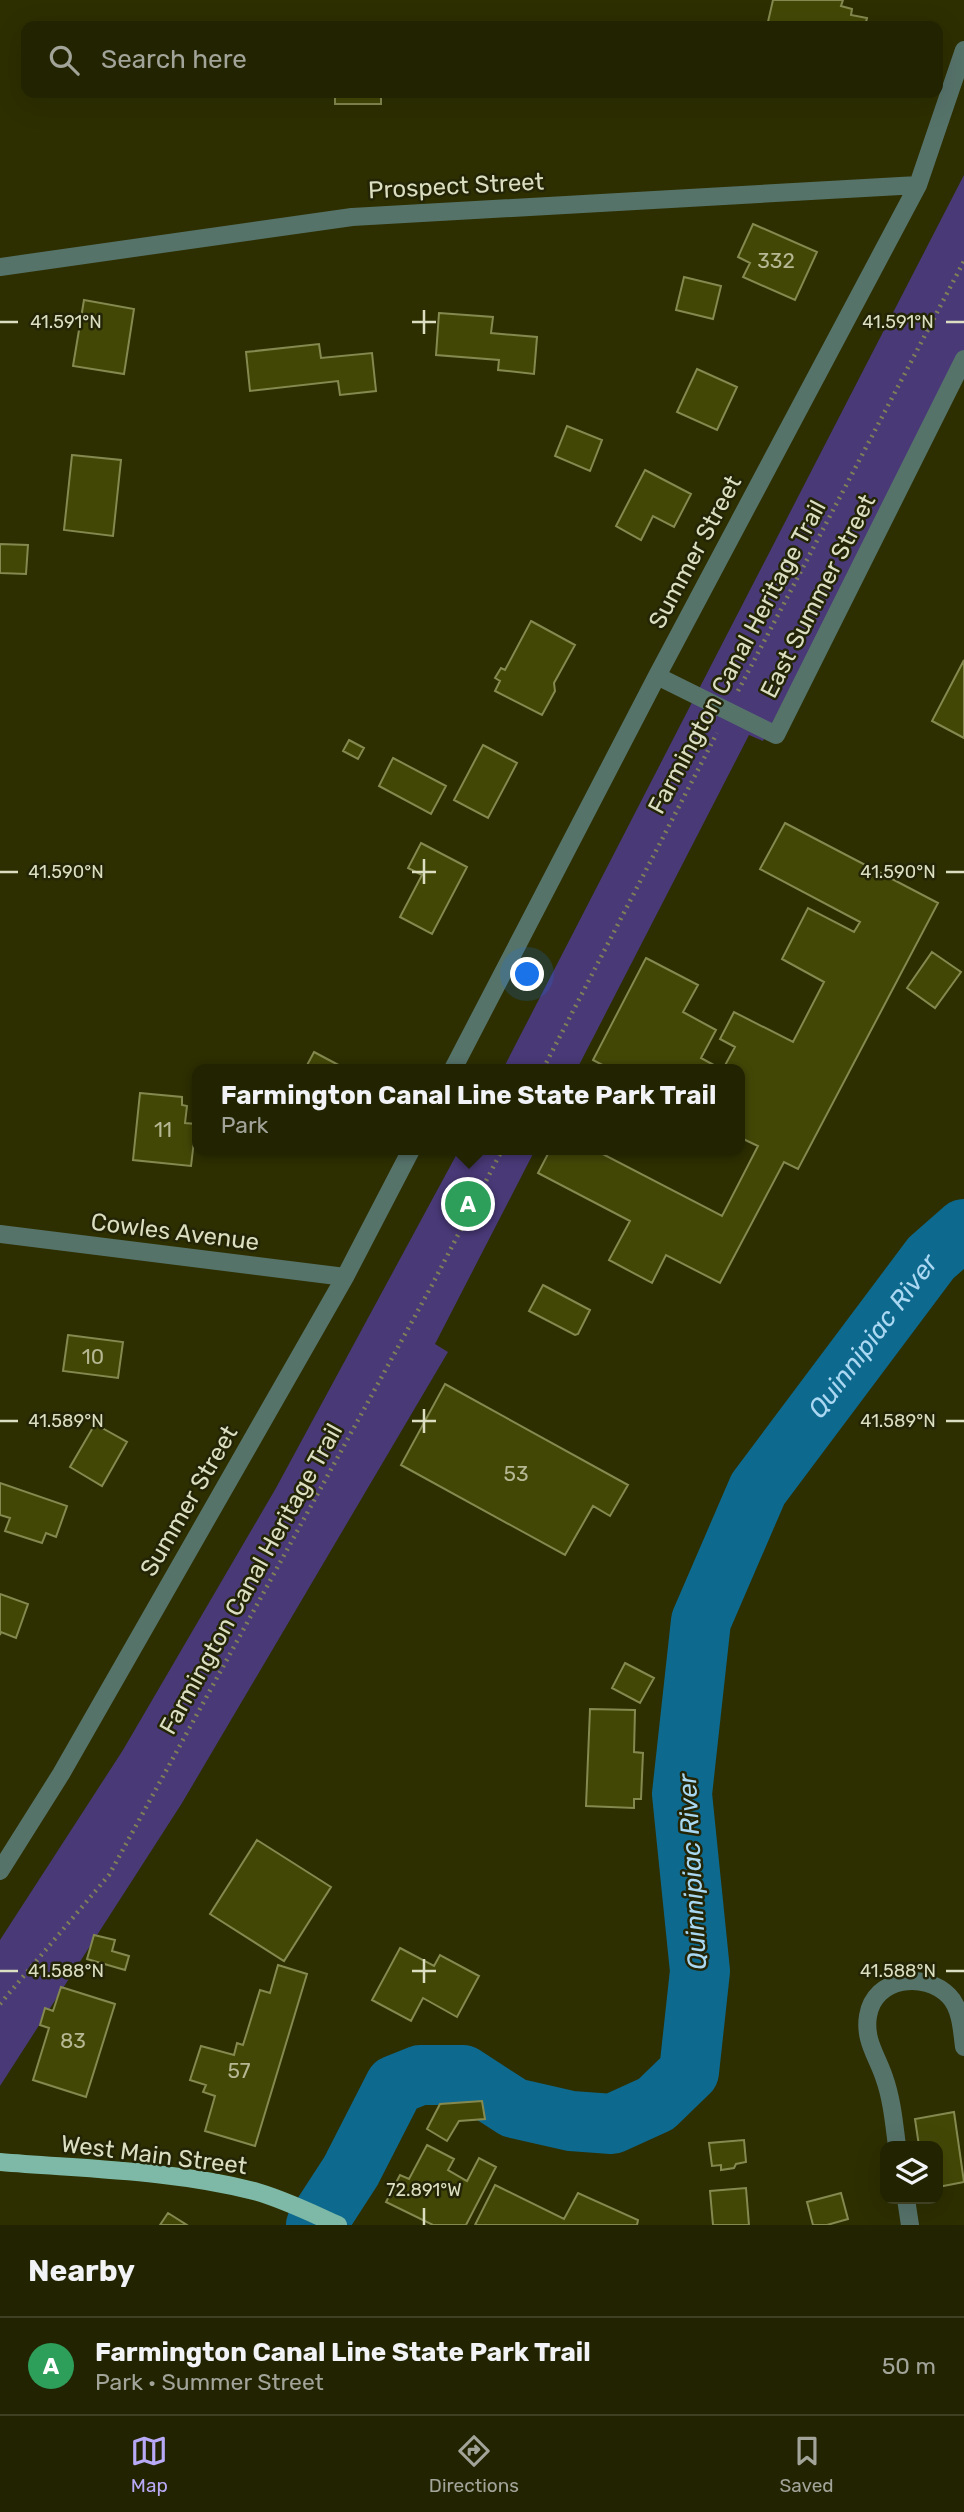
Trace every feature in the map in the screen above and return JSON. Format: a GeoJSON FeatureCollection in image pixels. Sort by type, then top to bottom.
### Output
{"type":"FeatureCollection","features":[{"type":"Feature","properties":{"kind":"main road","name":"West Main Street"},"geometry":{"type":"LineString","coordinates":[[0,2162],[163,2175],[254,2191],[338,2225]]}},
{"type":"Feature","properties":{"kind":"street","name":"Summer Street"},"geometry":{"type":"LineString","coordinates":[[456,1064],[657,676],[918,184],[964,50]]}},
{"type":"Feature","properties":{"kind":"street","name":"Prospect Street"},"geometry":{"type":"LineString","coordinates":[[0,267],[352,217],[918,184]]}},
{"type":"Feature","properties":{"kind":"street","name":"East Summer Street"},"geometry":{"type":"LineString","coordinates":[[657,676],[776,735],[964,359]]}},
{"type":"Feature","properties":{"kind":"street","name":"Summer Street"},"geometry":{"type":"LineString","coordinates":[[0,1871],[61,1774],[345,1277],[408,1155]]}},
{"type":"Feature","properties":{"kind":"street","name":"Cowles Avenue"},"geometry":{"type":"LineString","coordinates":[[0,1234],[345,1277]]}},
{"type":"Feature","properties":{"kind":"street"},"geometry":{"type":"LineString","coordinates":[[896,2141],[884,2077],[870,2048],[868,2015],[873,2002],[888,1986],[904,1981],[929,1982],[950,1997],[960,2019],[964,2047]]}},
{"type":"Feature","properties":{"kind":"street"},"geometry":{"type":"LineString","coordinates":[[907,2204],[910,2225]]}},
{"type":"Feature","properties":{"kind":"path","name":"Farmington Canal Heritage Trail"},"geometry":{"type":"LineString","coordinates":[[546,1064],[964,261]]}},
{"type":"Feature","properties":{"kind":"path","name":"Farmington Canal Heritage Trail"},"geometry":{"type":"LineString","coordinates":[[0,2004],[108,1875],[432,1285],[499,1155]]}},
{"type":"Feature","properties":{"kind":"shaded area"},"geometry":{"type":"Polygon","coordinates":[[[964,175],[964,352],[763,741],[749,735],[580,1064],[506,1064],[964,175]]]}},
{"type":"Feature","properties":{"kind":"shaded area"},"geometry":{"type":"Polygon","coordinates":[[[456,1155],[532,1155],[435,1344],[448,1352],[182,1803],[0,2086],[0,1940],[123,1750],[276,1488],[456,1155]]]}},
{"type":"Feature","properties":{"kind":"building"},"geometry":{"type":"Polygon","coordinates":[[[773,0],[843,0],[841,6],[852,9],[851,15],[867,18],[866,21],[768,21],[773,0]]]}},
{"type":"Feature","properties":{"kind":"building"},"geometry":{"type":"Polygon","coordinates":[[[335,98],[381,98],[381,104],[335,104],[335,98]]]}},
{"type":"Feature","properties":{"kind":"building"},"geometry":{"type":"Polygon","coordinates":[[[753,224],[817,252],[795,300],[743,277],[750,263],[738,257],[753,224]]]}},
{"type":"Feature","properties":{"kind":"building"},"geometry":{"type":"Polygon","coordinates":[[[684,277],[721,286],[713,319],[676,310],[684,277]]]}},
{"type":"Feature","properties":{"kind":"building"},"geometry":{"type":"Polygon","coordinates":[[[84,300],[134,309],[124,374],[73,366],[84,300]]]}},
{"type":"Feature","properties":{"kind":"building"},"geometry":{"type":"Polygon","coordinates":[[[439,313],[493,317],[491,333],[537,337],[534,374],[498,370],[499,360],[436,355],[439,313]]]}},
{"type":"Feature","properties":{"kind":"building"},"geometry":{"type":"Polygon","coordinates":[[[319,344],[321,358],[372,353],[376,391],[340,395],[338,381],[250,391],[246,352],[319,344]]]}},
{"type":"Feature","properties":{"kind":"building"},"geometry":{"type":"Polygon","coordinates":[[[697,369],[737,387],[717,430],[677,412],[697,369]]]}},
{"type":"Feature","properties":{"kind":"building"},"geometry":{"type":"Polygon","coordinates":[[[567,426],[602,440],[590,471],[555,456],[567,426]]]}},
{"type":"Feature","properties":{"kind":"building"},"geometry":{"type":"Polygon","coordinates":[[[72,455],[121,460],[113,536],[64,530],[72,455]]]}},
{"type":"Feature","properties":{"kind":"building"},"geometry":{"type":"Polygon","coordinates":[[[645,470],[691,494],[674,527],[653,516],[641,540],[616,526],[645,470]]]}},
{"type":"Feature","properties":{"kind":"building"},"geometry":{"type":"Polygon","coordinates":[[[0,544],[28,545],[26,574],[0,573],[0,544]]]}},
{"type":"Feature","properties":{"kind":"building"},"geometry":{"type":"Polygon","coordinates":[[[531,621],[575,645],[554,683],[555,691],[542,715],[495,691],[500,681],[495,678],[501,668],[505,670],[531,621]]]}},
{"type":"Feature","properties":{"kind":"building"},"geometry":{"type":"Polygon","coordinates":[[[964,660],[964,738],[932,721],[964,660]]]}},
{"type":"Feature","properties":{"kind":"building"},"geometry":{"type":"Polygon","coordinates":[[[349,740],[364,748],[358,759],[343,751],[349,740]]]}},
{"type":"Feature","properties":{"kind":"building"},"geometry":{"type":"Polygon","coordinates":[[[483,745],[517,763],[488,818],[454,800],[483,745]]]}},
{"type":"Feature","properties":{"kind":"building"},"geometry":{"type":"Polygon","coordinates":[[[393,758],[446,786],[431,814],[379,786],[393,758]]]}},
{"type":"Feature","properties":{"kind":"building"},"geometry":{"type":"Polygon","coordinates":[[[785,823],[938,903],[798,1169],[784,1162],[720,1283],[666,1255],[652,1283],[609,1260],[630,1221],[538,1173],[547,1155],[605,1155],[722,1216],[758,1146],[745,1140],[745,1064],[726,1064],[735,1047],[720,1039],[734,1012],[793,1042],[824,982],[782,959],[808,908],[854,932],[860,922],[760,869],[785,823]]]}},
{"type":"Feature","properties":{"kind":"building"},"geometry":{"type":"Polygon","coordinates":[[[421,843],[467,867],[432,934],[400,917],[422,875],[408,868],[421,843]]]}},
{"type":"Feature","properties":{"kind":"building"},"geometry":{"type":"Polygon","coordinates":[[[932,952],[961,972],[935,1008],[907,988],[932,952]]]}},
{"type":"Feature","properties":{"kind":"building"},"geometry":{"type":"Polygon","coordinates":[[[646,958],[698,985],[683,1012],[716,1030],[701,1058],[712,1064],[601,1064],[593,1060],[646,958]]]}},
{"type":"Feature","properties":{"kind":"building"},"geometry":{"type":"Polygon","coordinates":[[[314,1052],[337,1064],[308,1064],[314,1052]]]}},
{"type":"Feature","properties":{"kind":"building"},"geometry":{"type":"Polygon","coordinates":[[[140,1093],[182,1097],[182,1105],[187,1106],[185,1123],[192,1124],[191,1166],[133,1160],[140,1093]]]}},
{"type":"Feature","properties":{"kind":"building"},"geometry":{"type":"Polygon","coordinates":[[[543,1285],[590,1310],[578,1334],[575,1335],[529,1311],[543,1285]]]}},
{"type":"Feature","properties":{"kind":"building"},"geometry":{"type":"Polygon","coordinates":[[[68,1335],[123,1342],[118,1378],[63,1371],[68,1335]]]}},
{"type":"Feature","properties":{"kind":"building"},"geometry":{"type":"Polygon","coordinates":[[[445,1384],[628,1485],[610,1516],[593,1506],[565,1555],[401,1465],[445,1384]]]}},
{"type":"Feature","properties":{"kind":"building"},"geometry":{"type":"Polygon","coordinates":[[[95,1424],[127,1442],[102,1486],[70,1467],[95,1424]]]}},
{"type":"Feature","properties":{"kind":"building"},"geometry":{"type":"Polygon","coordinates":[[[0,1483],[67,1506],[56,1537],[46,1533],[42,1543],[5,1531],[10,1518],[0,1515],[0,1483]]]}},
{"type":"Feature","properties":{"kind":"building"},"geometry":{"type":"Polygon","coordinates":[[[0,1594],[28,1604],[16,1638],[1,1632],[0,1635],[0,1594]]]}},
{"type":"Feature","properties":{"kind":"building"},"geometry":{"type":"Polygon","coordinates":[[[625,1663],[654,1678],[640,1703],[612,1688],[625,1663]]]}},
{"type":"Feature","properties":{"kind":"building"},"geometry":{"type":"Polygon","coordinates":[[[590,1709],[635,1710],[634,1752],[643,1753],[641,1799],[634,1799],[634,1808],[586,1806],[590,1709]]]}},
{"type":"Feature","properties":{"kind":"building"},"geometry":{"type":"Polygon","coordinates":[[[257,1840],[331,1887],[284,1961],[210,1914],[257,1840]]]}},
{"type":"Feature","properties":{"kind":"building"},"geometry":{"type":"Polygon","coordinates":[[[94,1935],[115,1940],[112,1951],[129,1956],[125,1970],[87,1959],[94,1935]]]}},
{"type":"Feature","properties":{"kind":"building"},"geometry":{"type":"Polygon","coordinates":[[[400,1948],[434,1966],[440,1955],[479,1976],[457,2017],[423,1998],[411,2021],[372,2000],[400,1948]]]}},
{"type":"Feature","properties":{"kind":"building"},"geometry":{"type":"Polygon","coordinates":[[[278,1965],[307,1974],[255,2146],[205,2131],[215,2096],[203,2092],[206,2085],[190,2080],[201,2046],[234,2055],[237,2043],[243,2045],[260,1990],[270,1993],[278,1965]]]}},
{"type":"Feature","properties":{"kind":"building"},"geometry":{"type":"Polygon","coordinates":[[[61,1987],[115,2004],[86,2097],[33,2080],[49,2028],[40,2025],[45,2008],[53,2011],[61,1987]]]}},
{"type":"Feature","properties":{"kind":"building"},"geometry":{"type":"Polygon","coordinates":[[[482,2101],[485,2119],[459,2121],[447,2141],[427,2129],[440,2104],[482,2101]]]}},
{"type":"Feature","properties":{"kind":"building"},"geometry":{"type":"Polygon","coordinates":[[[954,2112],[964,2182],[943,2186],[943,2141],[918,2141],[915,2119],[954,2112]]]}},
{"type":"Feature","properties":{"kind":"building"},"geometry":{"type":"Polygon","coordinates":[[[744,2140],[746,2162],[721,2170],[721,2165],[712,2166],[709,2143],[744,2140]]]}},
{"type":"Feature","properties":{"kind":"building"},"geometry":{"type":"Polygon","coordinates":[[[427,2145],[454,2159],[448,2170],[467,2181],[479,2158],[496,2167],[466,2225],[433,2225],[386,2202],[400,2175],[409,2179],[427,2145]]]}},
{"type":"Feature","properties":{"kind":"building"},"geometry":{"type":"Polygon","coordinates":[[[495,2185],[564,2219],[578,2193],[638,2220],[637,2225],[475,2225],[495,2185]]]}},
{"type":"Feature","properties":{"kind":"building"},"geometry":{"type":"Polygon","coordinates":[[[746,2188],[749,2225],[713,2225],[710,2191],[746,2188]]]}},
{"type":"Feature","properties":{"kind":"building"},"geometry":{"type":"Polygon","coordinates":[[[841,2193],[848,2219],[827,2225],[813,2225],[807,2202],[841,2193]]]}},
{"type":"Feature","properties":{"kind":"building"},"geometry":{"type":"Polygon","coordinates":[[[168,2213],[187,2225],[160,2225],[168,2213]]]}},
{"type":"Feature","properties":{"kind":"waterway","name":"Quinnipiac River"},"geometry":{"type":"LineString","coordinates":[[316,2225],[351,2171],[395,2085],[420,2075],[463,2075],[514,2108],[571,2121],[612,2124],[656,2104],[689,2072],[700,1971],[682,1794],[701,1621],[758,1489],[931,1258],[964,1229]]}},
{"type":"Feature","properties":{"kind":"place","name":"Farmington Canal Line State Park Trail"},"geometry":{"type":"Point","coordinates":[468,1204]}}]}
